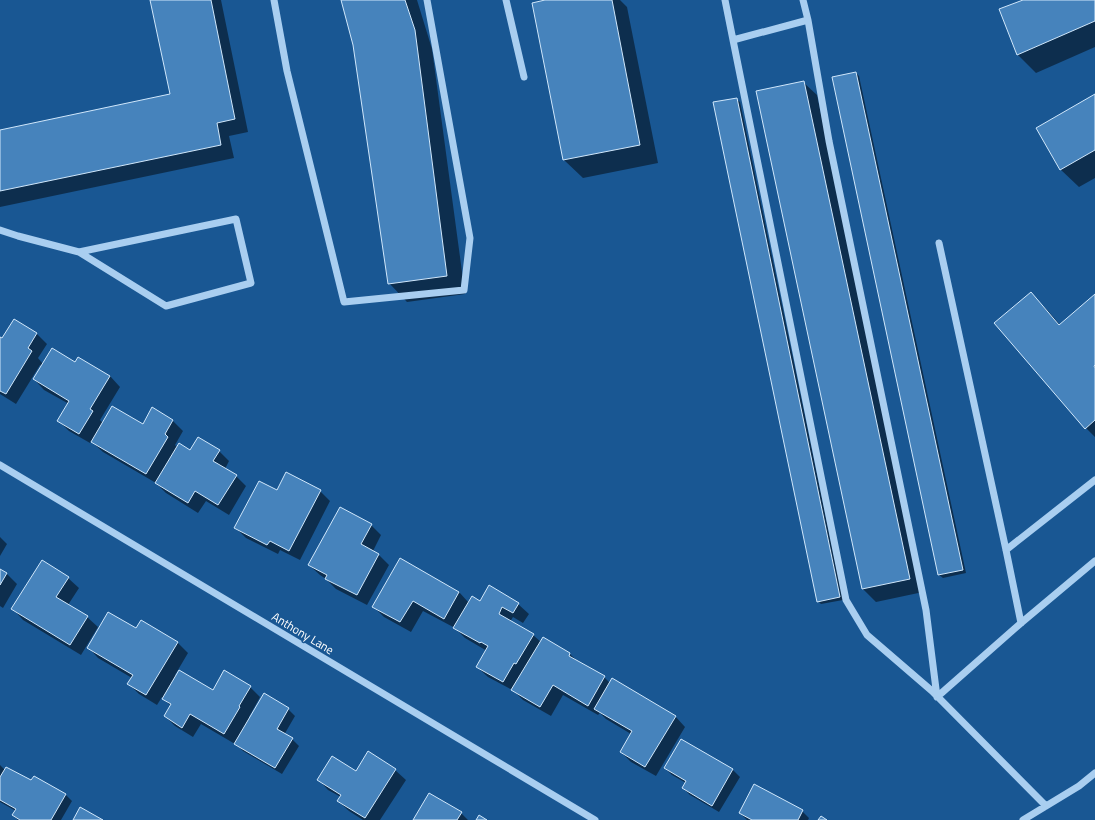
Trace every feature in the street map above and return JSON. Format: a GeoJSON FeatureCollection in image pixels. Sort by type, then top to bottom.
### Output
{"type":"FeatureCollection","features":[{"type":"Feature","properties":{"kind":"street"},"geometry":{"type":"LineString","coordinates":[[274,0],[287,71],[344,302],[464,290],[470,238],[427,0]]}},
{"type":"Feature","properties":{"kind":"street"},"geometry":{"type":"LineString","coordinates":[[506,0],[524,78]]}},
{"type":"Feature","properties":{"kind":"street"},"geometry":{"type":"LineString","coordinates":[[724,0],[734,40],[846,600],[867,635],[938,697],[1046,806]]}},
{"type":"Feature","properties":{"kind":"street"},"geometry":{"type":"LineString","coordinates":[[803,0],[808,20],[829,141],[926,610],[938,697]]}},
{"type":"Feature","properties":{"kind":"street"},"geometry":{"type":"LineString","coordinates":[[734,40],[808,20]]}},
{"type":"Feature","properties":{"kind":"street"},"geometry":{"type":"LineString","coordinates":[[0,230],[79,252],[166,306],[250,283],[236,219],[79,252]]}},
{"type":"Feature","properties":{"kind":"street"},"geometry":{"type":"LineString","coordinates":[[939,243],[1021,624]]}},
{"type":"Feature","properties":{"kind":"street","name":"Anthony Lane"},"geometry":{"type":"LineString","coordinates":[[0,465],[595,820]]}},
{"type":"Feature","properties":{"kind":"street"},"geometry":{"type":"LineString","coordinates":[[1006,550],[1095,480]]}},
{"type":"Feature","properties":{"kind":"street"},"geometry":{"type":"LineString","coordinates":[[938,697],[1095,561]]}},
{"type":"Feature","properties":{"kind":"street"},"geometry":{"type":"LineString","coordinates":[[1023,820],[1079,786],[1095,772]]}},
{"type":"Feature","properties":{"kind":"building"},"geometry":{"type":"Polygon","coordinates":[[[150,0],[211,0],[235,119],[217,123],[221,145],[0,191],[0,130],[170,94],[150,0]]]}},
{"type":"Feature","properties":{"kind":"building"},"geometry":{"type":"Polygon","coordinates":[[[341,0],[405,0],[415,30],[447,276],[388,284],[353,45],[341,0]]]}},
{"type":"Feature","properties":{"kind":"building"},"geometry":{"type":"Polygon","coordinates":[[[545,0],[612,0],[640,145],[563,160],[532,3],[545,0]]]}},
{"type":"Feature","properties":{"kind":"building"},"geometry":{"type":"Polygon","coordinates":[[[1023,0],[1095,0],[1095,21],[1017,55],[999,9],[1023,0]]]}},
{"type":"Feature","properties":{"kind":"building"},"geometry":{"type":"Polygon","coordinates":[[[856,72],[963,570],[938,575],[832,77],[856,72]]]}},
{"type":"Feature","properties":{"kind":"building"},"geometry":{"type":"Polygon","coordinates":[[[804,81],[910,579],[862,589],[756,91],[804,81]]]}},
{"type":"Feature","properties":{"kind":"building"},"geometry":{"type":"Polygon","coordinates":[[[1095,94],[1095,150],[1060,170],[1036,128],[1095,94]]]}},
{"type":"Feature","properties":{"kind":"building"},"geometry":{"type":"Polygon","coordinates":[[[737,98],[840,597],[817,602],[713,102],[737,98]]]}},
{"type":"Feature","properties":{"kind":"building"},"geometry":{"type":"Polygon","coordinates":[[[1031,292],[1059,325],[1095,294],[1095,420],[1085,429],[994,323],[1031,292]]]}},
{"type":"Feature","properties":{"kind":"building"},"geometry":{"type":"Polygon","coordinates":[[[14,319],[37,333],[28,348],[32,351],[6,394],[0,391],[0,337],[2,338],[14,319]]]}},
{"type":"Feature","properties":{"kind":"building"},"geometry":{"type":"Polygon","coordinates":[[[52,348],[75,362],[78,357],[110,376],[90,409],[93,411],[79,434],[57,421],[69,401],[33,379],[52,348]]]}},
{"type":"Feature","properties":{"kind":"building"},"geometry":{"type":"Polygon","coordinates":[[[112,406],[143,424],[152,407],[173,420],[165,434],[168,437],[146,474],[91,442],[112,406]]]}},
{"type":"Feature","properties":{"kind":"building"},"geometry":{"type":"Polygon","coordinates":[[[198,437],[220,450],[213,461],[237,475],[218,505],[195,491],[188,503],[155,483],[179,443],[190,450],[198,437]]]}},
{"type":"Feature","properties":{"kind":"building"},"geometry":{"type":"Polygon","coordinates":[[[286,472],[321,490],[289,551],[270,541],[267,545],[234,528],[259,481],[277,490],[286,472]]]}},
{"type":"Feature","properties":{"kind":"building"},"geometry":{"type":"Polygon","coordinates":[[[340,507],[372,524],[361,544],[379,554],[357,595],[325,579],[327,575],[308,565],[340,507]]]}},
{"type":"Feature","properties":{"kind":"building"},"geometry":{"type":"Polygon","coordinates":[[[400,558],[459,592],[444,619],[413,601],[400,622],[372,607],[400,558]]]}},
{"type":"Feature","properties":{"kind":"building"},"geometry":{"type":"Polygon","coordinates":[[[42,560],[69,577],[56,597],[88,616],[70,645],[11,609],[42,560]]]}},
{"type":"Feature","properties":{"kind":"building"},"geometry":{"type":"Polygon","coordinates":[[[0,569],[7,573],[0,585],[0,569]]]}},
{"type":"Feature","properties":{"kind":"building"},"geometry":{"type":"Polygon","coordinates":[[[489,585],[519,603],[513,613],[502,607],[499,614],[534,634],[503,682],[476,667],[488,646],[453,628],[472,596],[480,601],[489,585]]]}},
{"type":"Feature","properties":{"kind":"building"},"geometry":{"type":"Polygon","coordinates":[[[108,612],[136,628],[141,620],[178,642],[146,695],[127,684],[133,675],[87,648],[108,612]]]}},
{"type":"Feature","properties":{"kind":"building"},"geometry":{"type":"Polygon","coordinates":[[[543,637],[570,653],[569,656],[605,676],[588,706],[553,685],[540,707],[511,690],[543,637]]]}},
{"type":"Feature","properties":{"kind":"building"},"geometry":{"type":"Polygon","coordinates":[[[179,670],[213,690],[224,670],[251,686],[224,734],[190,714],[182,728],[164,716],[171,704],[162,699],[179,670]]]}},
{"type":"Feature","properties":{"kind":"building"},"geometry":{"type":"Polygon","coordinates":[[[612,678],[676,716],[645,767],[620,752],[632,731],[594,709],[612,678]]]}},
{"type":"Feature","properties":{"kind":"building"},"geometry":{"type":"Polygon","coordinates":[[[264,693],[289,708],[277,729],[293,738],[275,768],[234,744],[264,693]]]}},
{"type":"Feature","properties":{"kind":"building"},"geometry":{"type":"Polygon","coordinates":[[[681,739],[733,769],[712,806],[682,788],[686,781],[664,768],[681,739]]]}},
{"type":"Feature","properties":{"kind":"building"},"geometry":{"type":"Polygon","coordinates":[[[368,751],[396,769],[365,818],[337,801],[341,795],[317,780],[332,756],[356,771],[368,751]]]}},
{"type":"Feature","properties":{"kind":"building"},"geometry":{"type":"Polygon","coordinates":[[[6,767],[31,780],[34,776],[66,794],[51,820],[20,820],[12,815],[16,809],[0,800],[0,777],[6,767]]]}},
{"type":"Feature","properties":{"kind":"building"},"geometry":{"type":"Polygon","coordinates":[[[754,784],[803,810],[798,820],[752,820],[739,813],[754,784]]]}},
{"type":"Feature","properties":{"kind":"building"},"geometry":{"type":"Polygon","coordinates":[[[429,793],[462,812],[457,820],[413,820],[429,793]]]}},
{"type":"Feature","properties":{"kind":"building"},"geometry":{"type":"Polygon","coordinates":[[[80,807],[103,820],[73,820],[80,807]]]}},
{"type":"Feature","properties":{"kind":"building"},"geometry":{"type":"Polygon","coordinates":[[[479,815],[487,820],[476,820],[479,815]]]}},
{"type":"Feature","properties":{"kind":"building"},"geometry":{"type":"Polygon","coordinates":[[[821,816],[827,820],[818,820],[821,816]]]}}]}
